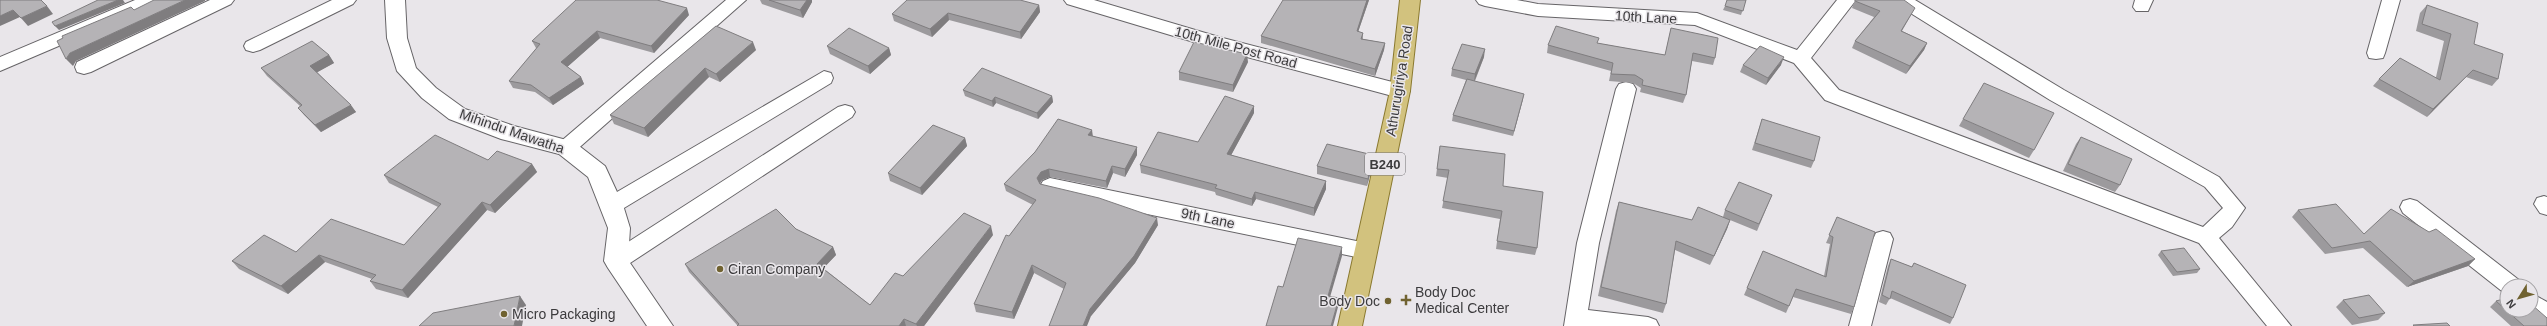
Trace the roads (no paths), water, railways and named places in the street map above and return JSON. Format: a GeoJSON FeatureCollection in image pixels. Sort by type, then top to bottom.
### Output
{"type":"FeatureCollection","features":[{"type":"Feature","properties":{"kind":"main road","name":"Athurugiriya Road"},"geometry":{"type":"LineString","coordinates":[[1350,326],[1400,91],[1410,0]]}},
{"type":"Feature","properties":{"kind":"street"},"geometry":{"type":"LineString","coordinates":[[0,64],[151,0]]}},
{"type":"Feature","properties":{"kind":"street"},"geometry":{"type":"LineString","coordinates":[[84,67],[225,0]]}},
{"type":"Feature","properties":{"kind":"street"},"geometry":{"type":"LineString","coordinates":[[253,46],[347,0]]}},
{"type":"Feature","properties":{"kind":"street","name":"Mihindu Mawatha"},"geometry":{"type":"LineString","coordinates":[[395,0],[397,38],[407,70],[429,93],[458,114],[509,132],[566,148],[597,172],[612,205],[619,228],[616,261]]}},
{"type":"Feature","properties":{"kind":"street"},"geometry":{"type":"LineString","coordinates":[[566,148],[737,0]]}},
{"type":"Feature","properties":{"kind":"street","name":"10th Mile Post Road"},"geometry":{"type":"LineString","coordinates":[[1073,0],[1217,43],[1400,91]]}},
{"type":"Feature","properties":{"kind":"street","name":"10th Lane"},"geometry":{"type":"LineString","coordinates":[[1485,0],[1538,10],[1643,8],[1698,19],[1801,58]]}},
{"type":"Feature","properties":{"kind":"street"},"geometry":{"type":"LineString","coordinates":[[1847,0],[1801,58],[1819,82],[1832,95],[2206,237],[2280,326]]}},
{"type":"Feature","properties":{"kind":"street"},"geometry":{"type":"LineString","coordinates":[[1902,0],[2057,95],[2212,182],[2235,208],[2225,221],[2206,237]]}},
{"type":"Feature","properties":{"kind":"street"},"geometry":{"type":"LineString","coordinates":[[2376,53],[2391,0]]}},
{"type":"Feature","properties":{"kind":"street"},"geometry":{"type":"LineString","coordinates":[[612,205],[824,78]]}},
{"type":"Feature","properties":{"kind":"street"},"geometry":{"type":"LineString","coordinates":[[1626,89],[1588,243],[1576,322],[1648,326]]}},
{"type":"Feature","properties":{"kind":"street"},"geometry":{"type":"LineString","coordinates":[[661,326],[629,283],[616,261],[845,112]]}},
{"type":"Feature","properties":{"kind":"street","name":"9th Lane"},"geometry":{"type":"LineString","coordinates":[[1050,186],[1366,251]]}},
{"type":"Feature","properties":{"kind":"street"},"geometry":{"type":"LineString","coordinates":[[2410,207],[2501,278]]}},
{"type":"Feature","properties":{"kind":"street"},"geometry":{"type":"LineString","coordinates":[[1860,326],[1883,239]]}},
{"type":"Feature","properties":{"kind":"place","name":"Ciran Company"},"geometry":{"type":"Point","coordinates":[720,269]}},
{"type":"Feature","properties":{"kind":"place","name":"Body Doc Medical Center"},"geometry":{"type":"Point","coordinates":[1406,300]}},
{"type":"Feature","properties":{"kind":"place","name":"Body Doc"},"geometry":{"type":"Point","coordinates":[1388,301]}},
{"type":"Feature","properties":{"kind":"place","name":"Micro Packaging"},"geometry":{"type":"Point","coordinates":[504,314]}}]}
